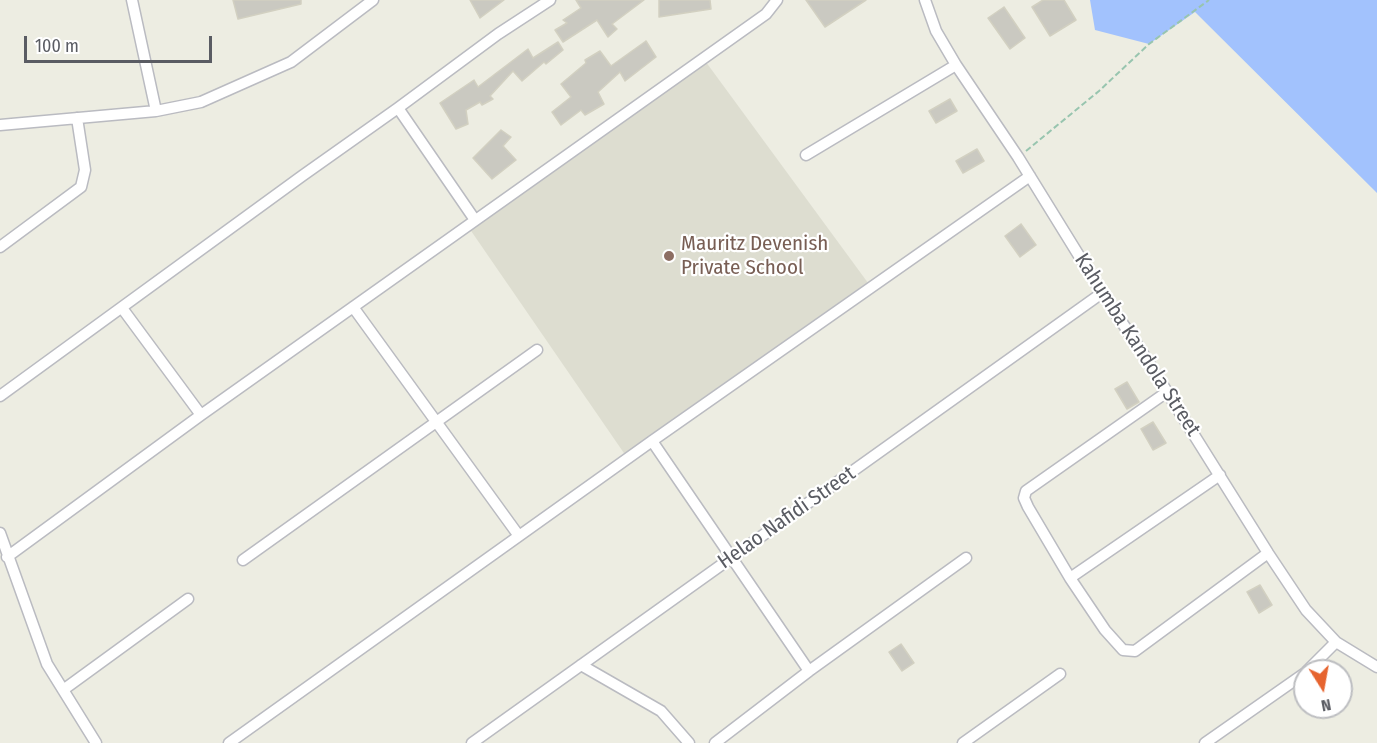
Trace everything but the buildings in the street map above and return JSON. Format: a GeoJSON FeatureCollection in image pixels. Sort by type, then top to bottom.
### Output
{"type":"FeatureCollection","features":[{"type":"Feature","properties":{"kind":"street"},"geometry":{"type":"LineString","coordinates":[[132,0],[156,111]]}},
{"type":"Feature","properties":{"kind":"street"},"geometry":{"type":"LineString","coordinates":[[0,125],[156,111],[201,102],[291,62],[359,4],[373,0]]}},
{"type":"Feature","properties":{"kind":"street"},"geometry":{"type":"LineString","coordinates":[[0,396],[498,34],[550,0]]}},
{"type":"Feature","properties":{"kind":"street"},"geometry":{"type":"LineString","coordinates":[[8,557],[201,416],[766,14],[777,0]]}},
{"type":"Feature","properties":{"kind":"street","name":"Kahumba Kandola Street"},"geometry":{"type":"LineString","coordinates":[[925,0],[936,31],[956,65],[1018,157],[1102,293],[1306,610],[1336,642],[1377,667]]}},
{"type":"Feature","properties":{"kind":"street"},"geometry":{"type":"LineString","coordinates":[[806,155],[956,65]]}},
{"type":"Feature","properties":{"kind":"street"},"geometry":{"type":"LineString","coordinates":[[398,108],[475,220]]}},
{"type":"Feature","properties":{"kind":"street"},"geometry":{"type":"LineString","coordinates":[[0,247],[81,187],[86,170],[77,118]]}},
{"type":"Feature","properties":{"kind":"street"},"geometry":{"type":"LineString","coordinates":[[230,743],[652,441],[1030,176]]}},
{"type":"Feature","properties":{"kind":"street","name":"Helao Nafidi Street"},"geometry":{"type":"LineString","coordinates":[[472,743],[1102,293]]}},
{"type":"Feature","properties":{"kind":"street"},"geometry":{"type":"LineString","coordinates":[[122,308],[201,416]]}},
{"type":"Feature","properties":{"kind":"street"},"geometry":{"type":"LineString","coordinates":[[353,308],[519,536]]}},
{"type":"Feature","properties":{"kind":"street"},"geometry":{"type":"LineString","coordinates":[[243,560],[537,350]]}},
{"type":"Feature","properties":{"kind":"street"},"geometry":{"type":"LineString","coordinates":[[1167,392],[1026,491],[1024,498],[1028,507],[1070,578],[1105,630],[1123,650],[1135,651],[1268,553]]}},
{"type":"Feature","properties":{"kind":"street"},"geometry":{"type":"LineString","coordinates":[[652,441],[809,671]]}},
{"type":"Feature","properties":{"kind":"street"},"geometry":{"type":"LineString","coordinates":[[1070,578],[1220,475]]}},
{"type":"Feature","properties":{"kind":"street"},"geometry":{"type":"LineString","coordinates":[[0,533],[47,664],[96,743]]}},
{"type":"Feature","properties":{"kind":"street"},"geometry":{"type":"LineString","coordinates":[[715,743],[809,671],[966,558]]}},
{"type":"Feature","properties":{"kind":"street"},"geometry":{"type":"LineString","coordinates":[[63,690],[188,599]]}},
{"type":"Feature","properties":{"kind":"street"},"geometry":{"type":"LineString","coordinates":[[1319,659],[1336,642]]}},
{"type":"Feature","properties":{"kind":"street"},"geometry":{"type":"LineString","coordinates":[[581,665],[661,711],[689,743]]}},
{"type":"Feature","properties":{"kind":"street"},"geometry":{"type":"LineString","coordinates":[[963,743],[1060,674]]}},
{"type":"Feature","properties":{"kind":"street"},"geometry":{"type":"LineString","coordinates":[[1205,743],[1293,681]]}},
{"type":"Feature","properties":{"kind":"path"},"geometry":{"type":"LineString","coordinates":[[1018,157],[1099,91],[1149,44],[1209,0]]}},
{"type":"Feature","properties":{"kind":"shaded area","name":"Mauritz Devenish Private School"},"geometry":{"type":"Polygon","coordinates":[[[703,58],[871,287],[628,459],[467,225],[703,58]]]}},
{"type":"Feature","properties":{"kind":"water"},"geometry":{"type":"Polygon","coordinates":[[[1090,0],[1377,0],[1377,193],[1195,12],[1149,44],[1095,30],[1090,0]]]}},
{"type":"Feature","properties":{"kind":"place","name":"Mauritz Devenish Private School"},"geometry":{"type":"Point","coordinates":[669,256]}}]}
